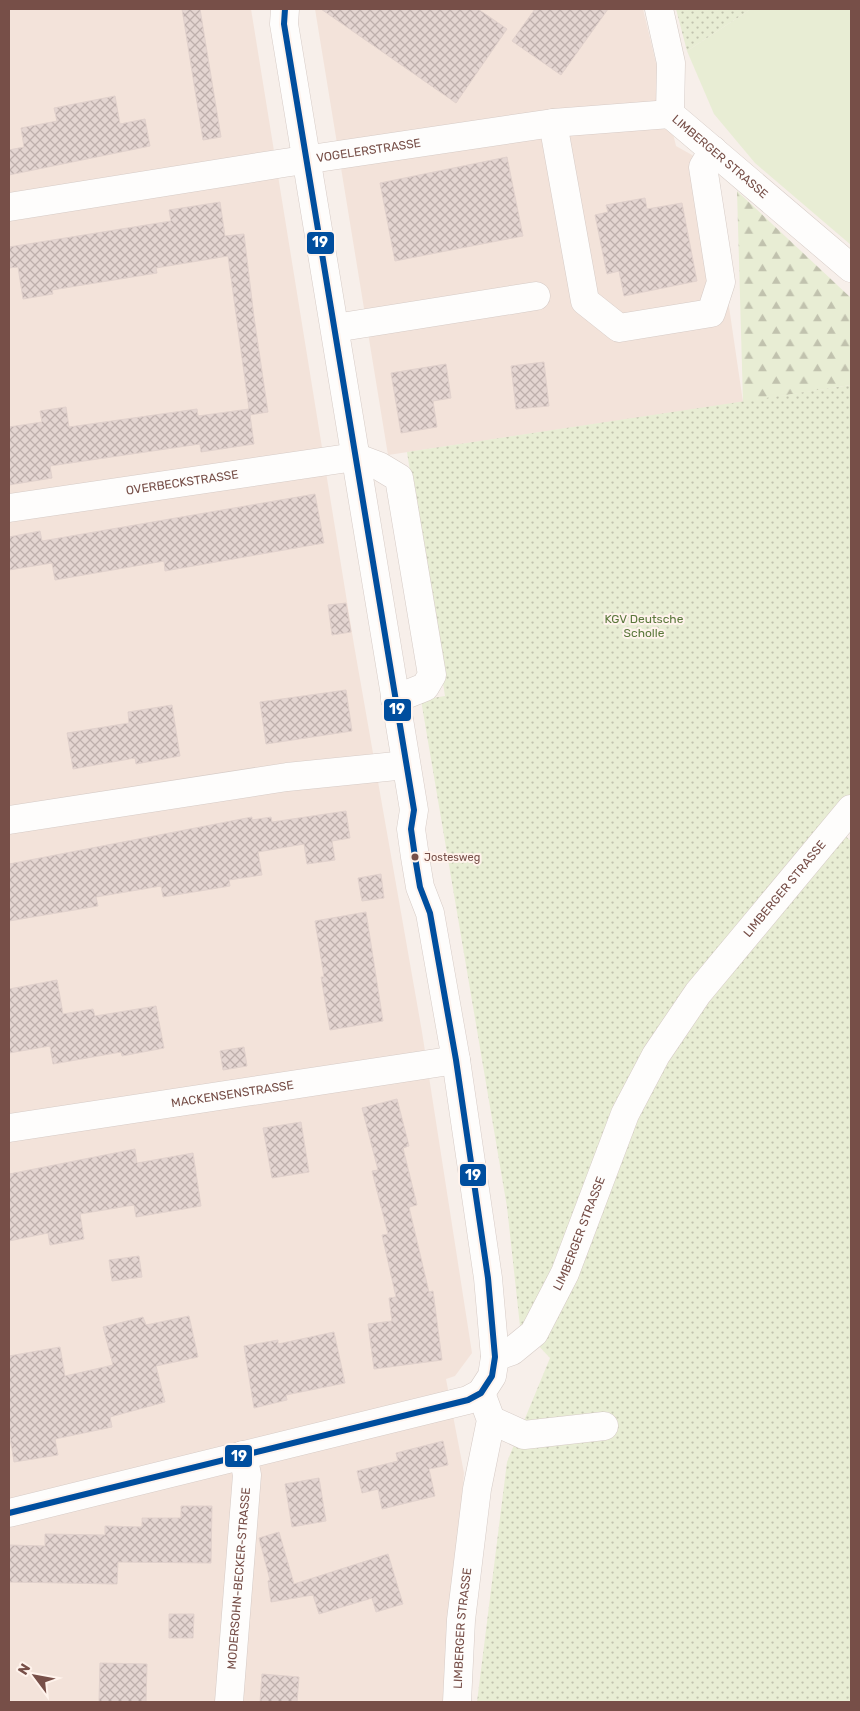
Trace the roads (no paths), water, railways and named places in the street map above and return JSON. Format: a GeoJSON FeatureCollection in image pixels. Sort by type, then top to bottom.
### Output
{"type":"FeatureCollection","features":[{"type":"Feature","properties":{"kind":"street"},"geometry":{"type":"LineString","coordinates":[[9,1513],[455,1404],[481,1393],[492,1376],[495,1357],[488,1278],[456,1060],[430,913],[420,887],[410,829],[414,810],[284,24],[285,9]]}},
{"type":"Feature","properties":{"kind":"street","name":"LIMBERGER STRASSE"},"geometry":{"type":"LineString","coordinates":[[659,9],[671,62],[670,114],[851,268]]}},
{"type":"Feature","properties":{"kind":"street","name":"VOGELERSTRASSE"},"geometry":{"type":"LineString","coordinates":[[9,207],[553,123],[670,114]]}},
{"type":"Feature","properties":{"kind":"street"},"geometry":{"type":"LineString","coordinates":[[553,123],[585,302],[619,328],[710,312],[721,282],[703,167],[713,150]]}},
{"type":"Feature","properties":{"kind":"street"},"geometry":{"type":"LineString","coordinates":[[334,328],[536,296]]}},
{"type":"Feature","properties":{"kind":"street"},"geometry":{"type":"LineString","coordinates":[[355,457],[380,466],[399,478],[432,675],[425,687],[395,699]]}},
{"type":"Feature","properties":{"kind":"street","name":"OVERBECKSTRASSE"},"geometry":{"type":"LineString","coordinates":[[9,508],[355,457]]}},
{"type":"Feature","properties":{"kind":"street"},"geometry":{"type":"LineString","coordinates":[[9,820],[287,777],[406,765]]}},
{"type":"Feature","properties":{"kind":"street","name":"LIMBERGER STRASSE"},"geometry":{"type":"LineString","coordinates":[[495,1357],[512,1351],[534,1333],[565,1273],[626,1114],[656,1055],[698,993],[851,809]]}},
{"type":"Feature","properties":{"kind":"street","name":"MACKENSENSTRASSE"},"geometry":{"type":"LineString","coordinates":[[9,1128],[456,1060]]}},
{"type":"Feature","properties":{"kind":"street"},"geometry":{"type":"LineString","coordinates":[[481,1393],[491,1420],[524,1434],[604,1426]]}},
{"type":"Feature","properties":{"kind":"street","name":"LIMBERGER STRASSE"},"geometry":{"type":"LineString","coordinates":[[457,1702],[461,1620],[478,1489],[491,1420]]}},
{"type":"Feature","properties":{"kind":"street","name":"MODERSOHN-BECKER-STRASSE"},"geometry":{"type":"LineString","coordinates":[[229,1702],[247,1475],[243,1456]]}},
{"type":"Feature","properties":{"kind":"place","name":"Jostesweg"},"geometry":{"type":"Point","coordinates":[415,857]}},
{"type":"Feature","properties":{"kind":"park label","name":"KGV Deutsche Scholle"},"geometry":{"type":"Point","coordinates":[644,626]}}]}
